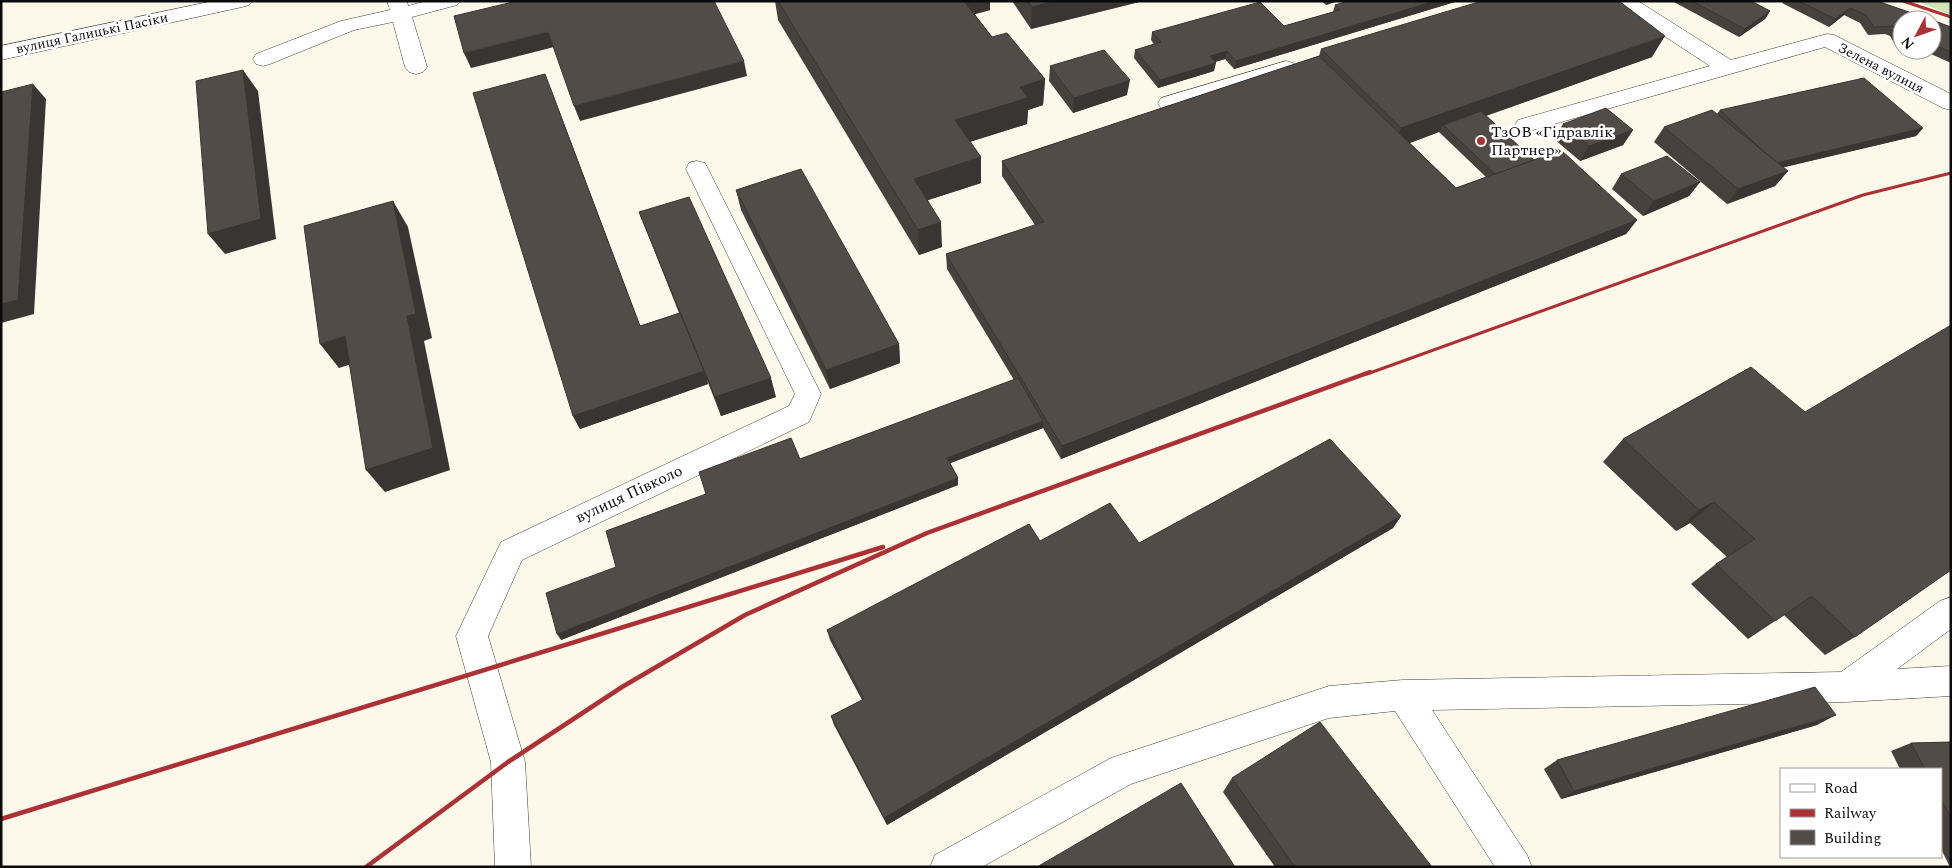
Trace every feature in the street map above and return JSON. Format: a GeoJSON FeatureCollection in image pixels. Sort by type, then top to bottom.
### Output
{"type":"FeatureCollection","features":[{"type":"Feature","properties":{"kind":"street","name":"вулиця Галицькі Пасіки"},"geometry":{"type":"LineString","coordinates":[[1,53],[242,1]]}},
{"type":"Feature","properties":{"kind":"street"},"geometry":{"type":"LineString","coordinates":[[263,59],[348,25],[398,8],[450,1]]}},
{"type":"Feature","properties":{"kind":"street"},"geometry":{"type":"LineString","coordinates":[[1624,1],[1728,68]]}},
{"type":"Feature","properties":{"kind":"street"},"geometry":{"type":"LineString","coordinates":[[398,8],[416,68]]}},
{"type":"Feature","properties":{"kind":"street","name":"Зелена вулиця"},"geometry":{"type":"LineString","coordinates":[[1526,125],[1827,40],[1951,103]]}},
{"type":"Feature","properties":{"kind":"street"},"geometry":{"type":"LineString","coordinates":[[1169,103],[1302,62]]}},
{"type":"Feature","properties":{"kind":"street","name":"вулиця Півколо"},"geometry":{"type":"LineString","coordinates":[[513,867],[508,762],[472,636],[511,550],[799,414],[808,394],[697,169]]}},
{"type":"Feature","properties":{"kind":"street"},"geometry":{"type":"LineString","coordinates":[[1846,687],[1951,611]]}},
{"type":"Feature","properties":{"kind":"street"},"geometry":{"type":"LineString","coordinates":[[947,867],[1123,770],[1329,702],[1403,695],[1846,687],[1951,681]]}},
{"type":"Feature","properties":{"kind":"street"},"geometry":{"type":"LineString","coordinates":[[1403,695],[1516,867]]}},
{"type":"Feature","properties":{"kind":"green space"},"geometry":{"type":"Polygon","coordinates":[[[1916,1],[1951,1],[1951,15],[1916,1]]]}},
{"type":"Feature","properties":{"kind":"building"},"geometry":{"type":"Polygon","coordinates":[[[517,1],[714,1],[744,61],[574,106],[548,32],[464,53],[454,16],[517,1]]]}},
{"type":"Feature","properties":{"kind":"building"},"geometry":{"type":"Polygon","coordinates":[[[778,1],[964,1],[992,37],[1007,33],[1045,79],[1020,87],[1028,98],[955,120],[981,157],[914,179],[941,222],[918,230],[778,1]]]}},
{"type":"Feature","properties":{"kind":"building"},"geometry":{"type":"Polygon","coordinates":[[[1028,1],[1057,1],[1032,7],[1028,1]]]}},
{"type":"Feature","properties":{"kind":"building"},"geometry":{"type":"Polygon","coordinates":[[[1348,1],[1435,1],[1236,61],[1227,51],[1210,56],[1216,63],[1160,80],[1135,50],[1161,42],[1152,32],[1260,2],[1284,26],[1340,10],[1335,5],[1348,1]]]}},
{"type":"Feature","properties":{"kind":"building"},"geometry":{"type":"Polygon","coordinates":[[[1482,1],[1619,1],[1665,36],[1401,128],[1321,49],[1482,1]]]}},
{"type":"Feature","properties":{"kind":"building"},"geometry":{"type":"Polygon","coordinates":[[[1692,1],[1751,1],[1770,11],[1745,29],[1692,1]]]}},
{"type":"Feature","properties":{"kind":"building"},"geometry":{"type":"Polygon","coordinates":[[[1799,1],[1877,1],[1903,10],[1892,10],[1892,26],[1874,27],[1866,15],[1850,8],[1835,19],[1799,1]]]}},
{"type":"Feature","properties":{"kind":"building"},"geometry":{"type":"Polygon","coordinates":[[[1942,24],[1951,27],[1951,52],[1942,48],[1942,24]]]}},
{"type":"Feature","properties":{"kind":"building"},"geometry":{"type":"Polygon","coordinates":[[[1104,50],[1130,80],[1074,98],[1050,66],[1104,50]]]}},
{"type":"Feature","properties":{"kind":"building"},"geometry":{"type":"Polygon","coordinates":[[[1319,56],[1456,188],[1561,150],[1637,220],[1062,446],[946,254],[1044,222],[1002,161],[1319,56]]]}},
{"type":"Feature","properties":{"kind":"building"},"geometry":{"type":"Polygon","coordinates":[[[243,70],[261,219],[208,234],[196,81],[243,70]]]}},
{"type":"Feature","properties":{"kind":"building"},"geometry":{"type":"Polygon","coordinates":[[[545,74],[640,326],[680,313],[704,371],[573,416],[473,93],[545,74]]]}},
{"type":"Feature","properties":{"kind":"building"},"geometry":{"type":"Polygon","coordinates":[[[1864,78],[1923,128],[1777,163],[1720,110],[1864,78]]]}},
{"type":"Feature","properties":{"kind":"building"},"geometry":{"type":"Polygon","coordinates":[[[33,84],[18,300],[1,304],[1,92],[33,84]]]}},
{"type":"Feature","properties":{"kind":"building"},"geometry":{"type":"Polygon","coordinates":[[[1606,108],[1633,130],[1589,146],[1563,124],[1606,108]]]}},
{"type":"Feature","properties":{"kind":"building"},"geometry":{"type":"Polygon","coordinates":[[[1712,110],[1788,171],[1738,189],[1664,127],[1712,110]]]}},
{"type":"Feature","properties":{"kind":"building"},"geometry":{"type":"Polygon","coordinates":[[[1481,111],[1534,160],[1495,174],[1443,125],[1481,111]]]}},
{"type":"Feature","properties":{"kind":"building"},"geometry":{"type":"Polygon","coordinates":[[[1667,156],[1700,182],[1654,201],[1621,174],[1667,156]]]}},
{"type":"Feature","properties":{"kind":"building"},"geometry":{"type":"Polygon","coordinates":[[[801,169],[899,344],[826,370],[736,190],[801,169]]]}},
{"type":"Feature","properties":{"kind":"building"},"geometry":{"type":"Polygon","coordinates":[[[689,197],[771,378],[715,397],[639,212],[689,197]]]}},
{"type":"Feature","properties":{"kind":"building"},"geometry":{"type":"Polygon","coordinates":[[[393,201],[416,314],[407,316],[433,448],[366,470],[345,336],[320,344],[304,226],[393,201]]]}},
{"type":"Feature","properties":{"kind":"building"},"geometry":{"type":"Polygon","coordinates":[[[1951,325],[1951,570],[1855,637],[1812,596],[1775,621],[1716,564],[1755,539],[1714,502],[1699,510],[1623,439],[1751,367],[1805,412],[1951,325]]]}},
{"type":"Feature","properties":{"kind":"building"},"geometry":{"type":"Polygon","coordinates":[[[1018,378],[1043,421],[947,458],[958,478],[557,634],[546,593],[616,567],[606,531],[706,494],[699,472],[791,438],[800,459],[1018,378]]]}},
{"type":"Feature","properties":{"kind":"building"},"geometry":{"type":"Polygon","coordinates":[[[1330,439],[1401,516],[884,818],[831,716],[864,699],[827,630],[1029,524],[1040,541],[1110,503],[1139,543],[1330,439]]]}},
{"type":"Feature","properties":{"kind":"building"},"geometry":{"type":"Polygon","coordinates":[[[1815,687],[1836,715],[1574,791],[1557,760],[1815,687]]]}},
{"type":"Feature","properties":{"kind":"building"},"geometry":{"type":"Polygon","coordinates":[[[1320,722],[1432,867],[1295,867],[1232,778],[1320,722]]]}},
{"type":"Feature","properties":{"kind":"building"},"geometry":{"type":"Polygon","coordinates":[[[1951,742],[1951,818],[1942,801],[1942,768],[1924,768],[1911,743],[1951,742]]]}},
{"type":"Feature","properties":{"kind":"building"},"geometry":{"type":"Polygon","coordinates":[[[1181,783],[1235,867],[1037,867],[1181,783]]]}},
{"type":"Feature","properties":{"kind":"railway"},"geometry":{"type":"LineString","coordinates":[[1903,1],[1951,17]]}},
{"type":"Feature","properties":{"kind":"railway"},"geometry":{"type":"LineString","coordinates":[[1367,374],[1863,195],[1951,173]]}},
{"type":"Feature","properties":{"kind":"railway"},"geometry":{"type":"LineString","coordinates":[[366,867],[508,762],[622,687],[745,615],[927,533],[1370,372]]}},
{"type":"Feature","properties":{"kind":"railway"},"geometry":{"type":"LineString","coordinates":[[1,819],[883,547]]}},
{"type":"Feature","properties":{"kind":"place","name":"ТзОВ «Гідравлік Партнер»"},"geometry":{"type":"Point","coordinates":[1481,141]}}]}
